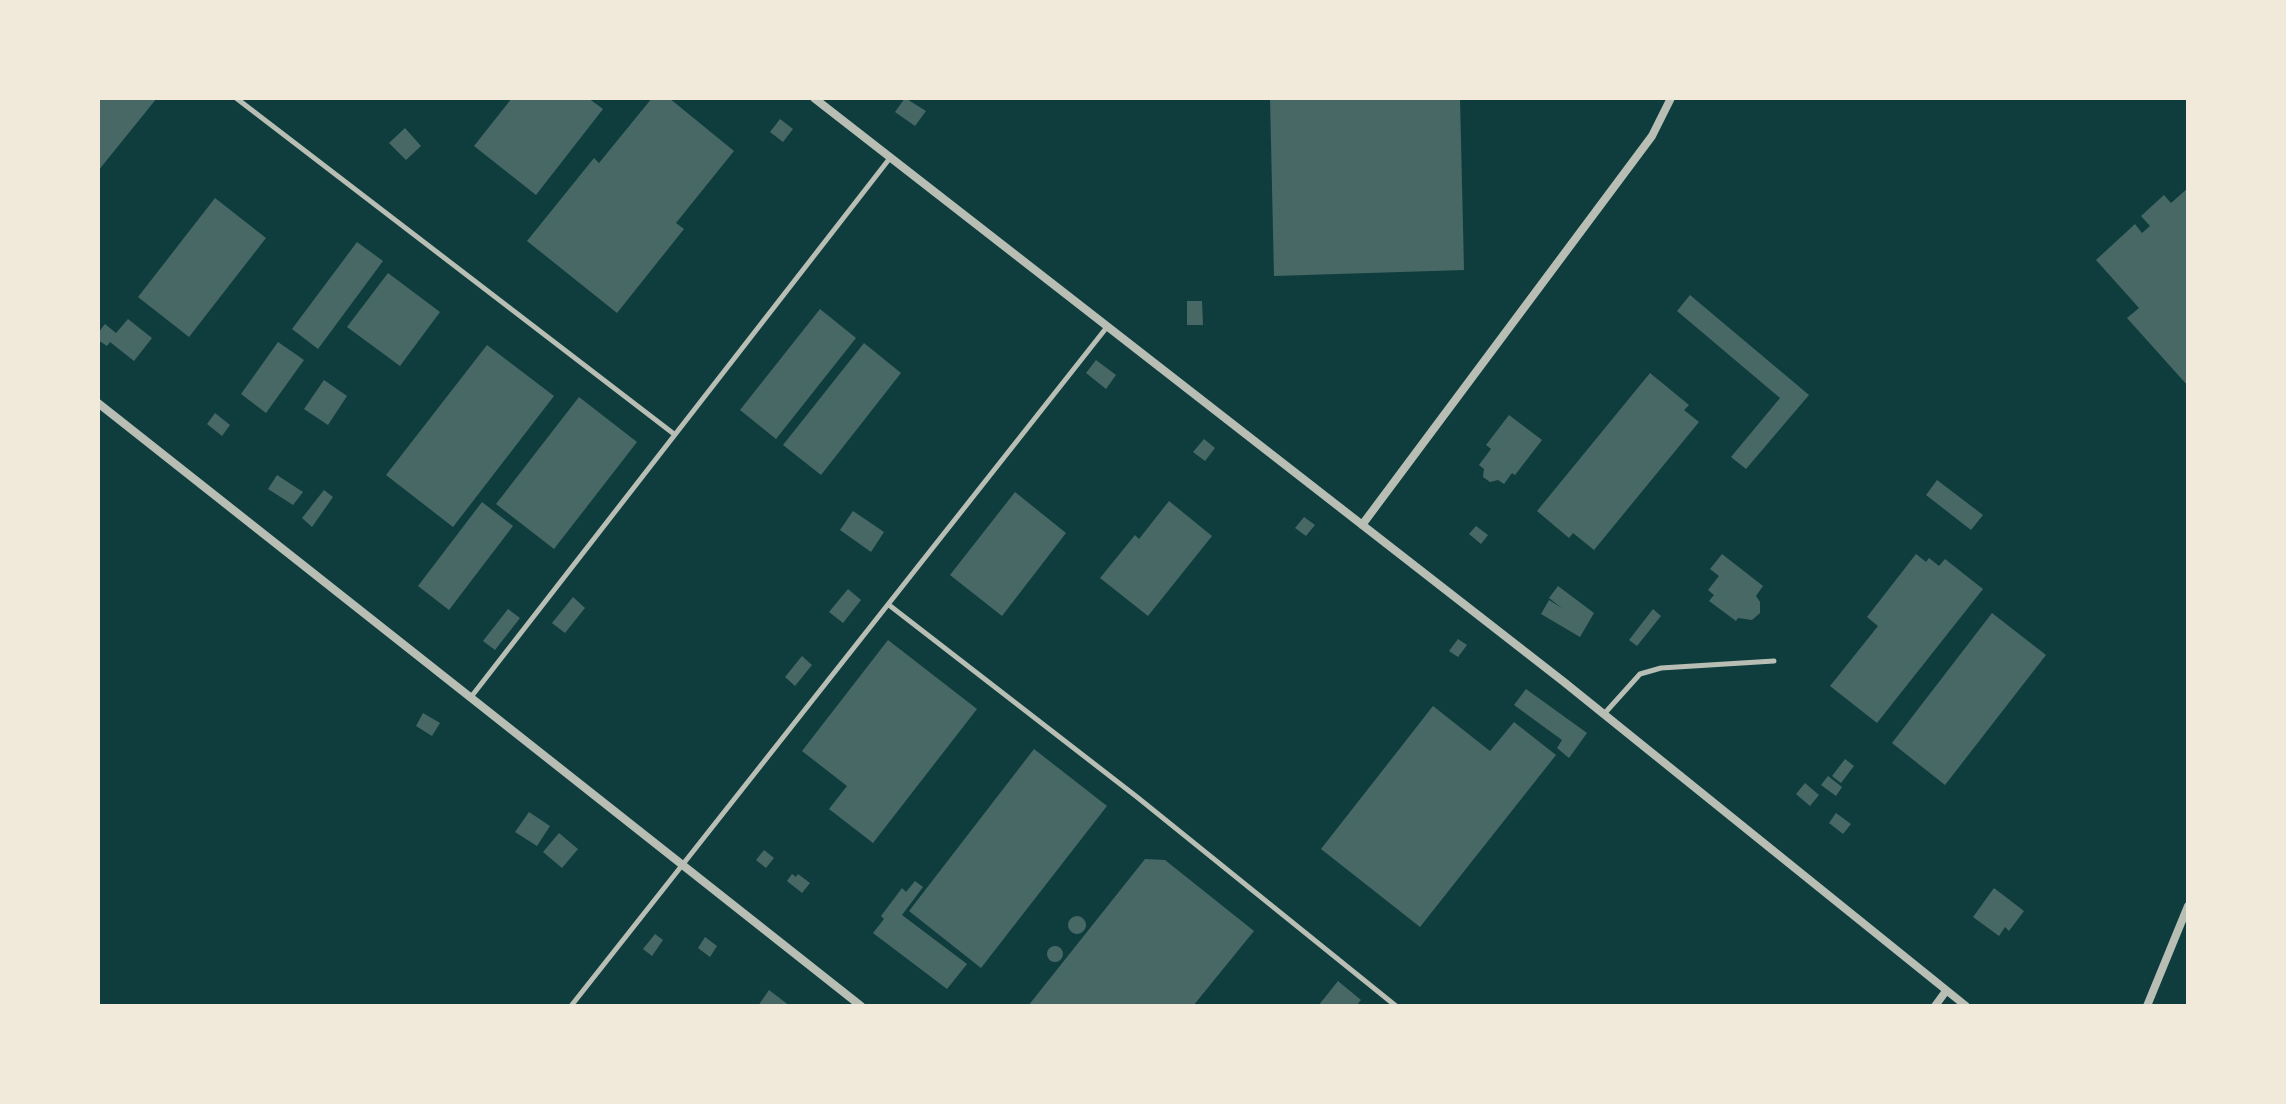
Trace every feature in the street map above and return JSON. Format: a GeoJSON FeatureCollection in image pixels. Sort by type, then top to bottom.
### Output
{"type":"FeatureCollection","features":[{"type":"Feature","properties":{"kind":"street"},"geometry":{"type":"LineString","coordinates":[[814,98],[1604,714],[1966,1006]]}},
{"type":"Feature","properties":{"kind":"street"},"geometry":{"type":"LineString","coordinates":[[1362,525],[1652,136],[1671,98]]}},
{"type":"Feature","properties":{"kind":"street"},"geometry":{"type":"LineString","coordinates":[[98,403],[861,1006]]}},
{"type":"Feature","properties":{"kind":"street"},"geometry":{"type":"LineString","coordinates":[[2147,1006],[2188,906]]}},
{"type":"Feature","properties":{"kind":"street"},"geometry":{"type":"LineString","coordinates":[[1935,1006],[1946,991]]}},
{"type":"Feature","properties":{"kind":"lane"},"geometry":{"type":"LineString","coordinates":[[236,98],[674,434]]}},
{"type":"Feature","properties":{"kind":"lane"},"geometry":{"type":"LineString","coordinates":[[470,698],[890,158]]}},
{"type":"Feature","properties":{"kind":"lane"},"geometry":{"type":"LineString","coordinates":[[571,1006],[1107,327]]}},
{"type":"Feature","properties":{"kind":"lane"},"geometry":{"type":"LineString","coordinates":[[889,605],[1137,797],[1396,1006]]}},
{"type":"Feature","properties":{"kind":"lane"},"geometry":{"type":"LineString","coordinates":[[1604,714],[1640,674],[1661,668],[1774,661]]}},
{"type":"Feature","properties":{"kind":"building"},"geometry":{"type":"Polygon","coordinates":[[[98,98],[157,98],[98,171],[98,98]]]}},
{"type":"Feature","properties":{"kind":"building"},"geometry":{"type":"Polygon","coordinates":[[[512,98],[588,98],[603,109],[536,195],[474,146],[512,98]]]}},
{"type":"Feature","properties":{"kind":"building"},"geometry":{"type":"Polygon","coordinates":[[[652,98],[669,98],[734,151],[676,223],[684,229],[617,313],[527,241],[594,158],[599,163],[652,98]]]}},
{"type":"Feature","properties":{"kind":"building"},"geometry":{"type":"Polygon","coordinates":[[[905,98],[926,111],[915,126],[895,112],[905,98]]]}},
{"type":"Feature","properties":{"kind":"building"},"geometry":{"type":"Polygon","coordinates":[[[1270,98],[1460,98],[1464,270],[1274,276],[1270,98]]]}},
{"type":"Feature","properties":{"kind":"building"},"geometry":{"type":"Polygon","coordinates":[[[780,119],[793,129],[783,142],[770,132],[780,119]]]}},
{"type":"Feature","properties":{"kind":"building"},"geometry":{"type":"Polygon","coordinates":[[[405,128],[421,146],[406,160],[389,143],[405,128]]]}},
{"type":"Feature","properties":{"kind":"building"},"geometry":{"type":"Polygon","coordinates":[[[2188,188],[2188,386],[2127,318],[2139,308],[2096,260],[2135,224],[2142,233],[2150,226],[2141,216],[2164,195],[2171,203],[2188,188]]]}},
{"type":"Feature","properties":{"kind":"building"},"geometry":{"type":"Polygon","coordinates":[[[215,198],[266,238],[189,337],[138,297],[215,198]]]}},
{"type":"Feature","properties":{"kind":"building"},"geometry":{"type":"Polygon","coordinates":[[[357,242],[383,261],[318,349],[292,329],[357,242]]]}},
{"type":"Feature","properties":{"kind":"building"},"geometry":{"type":"Polygon","coordinates":[[[388,273],[440,312],[400,366],[347,327],[388,273]]]}},
{"type":"Feature","properties":{"kind":"building"},"geometry":{"type":"Polygon","coordinates":[[[1690,295],[1809,395],[1746,469],[1731,457],[1780,398],[1677,311],[1690,295]]]}},
{"type":"Feature","properties":{"kind":"building"},"geometry":{"type":"Polygon","coordinates":[[[1187,301],[1202,301],[1203,325],[1187,325],[1187,301]]]}},
{"type":"Feature","properties":{"kind":"building"},"geometry":{"type":"Polygon","coordinates":[[[820,309],[856,338],[776,439],[740,410],[820,309]]]}},
{"type":"Feature","properties":{"kind":"building"},"geometry":{"type":"Polygon","coordinates":[[[128,319],[152,338],[134,361],[110,342],[107,346],[98,340],[98,333],[105,324],[116,333],[128,319]]]}},
{"type":"Feature","properties":{"kind":"building"},"geometry":{"type":"Polygon","coordinates":[[[278,342],[304,360],[266,413],[241,394],[278,342]]]}},
{"type":"Feature","properties":{"kind":"building"},"geometry":{"type":"Polygon","coordinates":[[[864,343],[901,373],[821,475],[783,445],[864,343]]]}},
{"type":"Feature","properties":{"kind":"building"},"geometry":{"type":"Polygon","coordinates":[[[487,345],[554,396],[453,527],[386,475],[487,345]]]}},
{"type":"Feature","properties":{"kind":"building"},"geometry":{"type":"Polygon","coordinates":[[[1096,360],[1116,375],[1106,389],[1086,373],[1096,360]]]}},
{"type":"Feature","properties":{"kind":"building"},"geometry":{"type":"Polygon","coordinates":[[[1650,373],[1689,405],[1684,410],[1699,422],[1594,550],[1573,533],[1569,538],[1537,511],[1650,373]]]}},
{"type":"Feature","properties":{"kind":"building"},"geometry":{"type":"Polygon","coordinates":[[[324,380],[347,396],[328,425],[304,409],[324,380]]]}},
{"type":"Feature","properties":{"kind":"building"},"geometry":{"type":"Polygon","coordinates":[[[579,397],[637,442],[554,549],[496,504],[579,397]]]}},
{"type":"Feature","properties":{"kind":"building"},"geometry":{"type":"Polygon","coordinates":[[[215,413],[230,425],[222,436],[207,424],[215,413]]]}},
{"type":"Feature","properties":{"kind":"building"},"geometry":{"type":"Polygon","coordinates":[[[1509,415],[1542,440],[1515,475],[1512,473],[1504,484],[1498,480],[1490,482],[1483,477],[1484,469],[1479,465],[1491,449],[1486,445],[1509,415]]]}},
{"type":"Feature","properties":{"kind":"building"},"geometry":{"type":"Polygon","coordinates":[[[1204,439],[1215,448],[1205,461],[1193,452],[1204,439]]]}},
{"type":"Feature","properties":{"kind":"building"},"geometry":{"type":"Polygon","coordinates":[[[277,475],[303,492],[293,505],[268,489],[277,475]]]}},
{"type":"Feature","properties":{"kind":"building"},"geometry":{"type":"Polygon","coordinates":[[[1937,480],[1983,515],[1971,530],[1926,495],[1937,480]]]}},
{"type":"Feature","properties":{"kind":"building"},"geometry":{"type":"Polygon","coordinates":[[[324,490],[333,497],[312,527],[302,518],[324,490]]]}},
{"type":"Feature","properties":{"kind":"building"},"geometry":{"type":"Polygon","coordinates":[[[1015,492],[1066,533],[1002,616],[950,575],[1015,492]]]}},
{"type":"Feature","properties":{"kind":"building"},"geometry":{"type":"Polygon","coordinates":[[[1169,501],[1212,536],[1148,616],[1100,578],[1135,535],[1139,539],[1169,501]]]}},
{"type":"Feature","properties":{"kind":"building"},"geometry":{"type":"Polygon","coordinates":[[[482,502],[513,526],[449,610],[418,586],[482,502]]]}},
{"type":"Feature","properties":{"kind":"building"},"geometry":{"type":"Polygon","coordinates":[[[853,511],[884,532],[871,552],[840,530],[853,511]]]}},
{"type":"Feature","properties":{"kind":"building"},"geometry":{"type":"Polygon","coordinates":[[[1304,517],[1315,525],[1306,536],[1295,528],[1304,517]]]}},
{"type":"Feature","properties":{"kind":"building"},"geometry":{"type":"Polygon","coordinates":[[[1476,526],[1488,535],[1481,544],[1469,534],[1476,526]]]}},
{"type":"Feature","properties":{"kind":"building"},"geometry":{"type":"Polygon","coordinates":[[[1722,554],[1763,586],[1756,596],[1760,602],[1760,613],[1752,620],[1738,618],[1736,621],[1709,601],[1714,595],[1708,590],[1719,576],[1710,569],[1722,554]]]}},
{"type":"Feature","properties":{"kind":"building"},"geometry":{"type":"Polygon","coordinates":[[[1916,554],[1926,562],[1929,558],[1939,566],[1945,559],[1983,589],[1877,723],[1830,686],[1878,626],[1867,617],[1916,554]]]}},
{"type":"Feature","properties":{"kind":"building"},"geometry":{"type":"Polygon","coordinates":[[[1558,586],[1594,613],[1580,637],[1541,614],[1549,600],[1562,608],[1549,598],[1558,586]]]}},
{"type":"Feature","properties":{"kind":"building"},"geometry":{"type":"Polygon","coordinates":[[[848,589],[861,600],[843,623],[829,612],[848,589]]]}},
{"type":"Feature","properties":{"kind":"building"},"geometry":{"type":"Polygon","coordinates":[[[573,597],[585,608],[565,633],[552,623],[573,597]]]}},
{"type":"Feature","properties":{"kind":"building"},"geometry":{"type":"Polygon","coordinates":[[[508,609],[520,618],[495,650],[483,641],[508,609]]]}},
{"type":"Feature","properties":{"kind":"building"},"geometry":{"type":"Polygon","coordinates":[[[1653,609],[1661,616],[1637,646],[1629,640],[1653,609]]]}},
{"type":"Feature","properties":{"kind":"building"},"geometry":{"type":"Polygon","coordinates":[[[1992,613],[2046,655],[1945,785],[1892,743],[1992,613]]]}},
{"type":"Feature","properties":{"kind":"building"},"geometry":{"type":"Polygon","coordinates":[[[1458,639],[1467,645],[1458,657],[1449,651],[1458,639]]]}},
{"type":"Feature","properties":{"kind":"building"},"geometry":{"type":"Polygon","coordinates":[[[888,640],[977,709],[873,843],[829,809],[847,786],[802,751],[888,640]]]}},
{"type":"Feature","properties":{"kind":"building"},"geometry":{"type":"Polygon","coordinates":[[[802,656],[812,665],[795,686],[785,677],[802,656]]]}},
{"type":"Feature","properties":{"kind":"building"},"geometry":{"type":"Polygon","coordinates":[[[1526,689],[1587,733],[1569,758],[1557,748],[1562,740],[1514,705],[1526,689]]]}},
{"type":"Feature","properties":{"kind":"building"},"geometry":{"type":"Polygon","coordinates":[[[1433,706],[1490,751],[1514,722],[1556,755],[1420,927],[1321,849],[1433,706]]]}},
{"type":"Feature","properties":{"kind":"building"},"geometry":{"type":"Polygon","coordinates":[[[423,713],[440,723],[432,736],[416,726],[423,713]]]}},
{"type":"Feature","properties":{"kind":"building"},"geometry":{"type":"Polygon","coordinates":[[[1034,749],[1107,806],[981,968],[909,911],[1034,749]]]}},
{"type":"Feature","properties":{"kind":"building"},"geometry":{"type":"Polygon","coordinates":[[[1845,759],[1854,766],[1841,783],[1832,776],[1845,759]]]}},
{"type":"Feature","properties":{"kind":"building"},"geometry":{"type":"Polygon","coordinates":[[[1828,776],[1842,787],[1836,796],[1821,785],[1828,776]]]}},
{"type":"Feature","properties":{"kind":"building"},"geometry":{"type":"Polygon","coordinates":[[[1805,783],[1819,795],[1810,806],[1796,794],[1805,783]]]}},
{"type":"Feature","properties":{"kind":"building"},"geometry":{"type":"Polygon","coordinates":[[[529,812],[550,826],[537,846],[515,832],[529,812]]]}},
{"type":"Feature","properties":{"kind":"building"},"geometry":{"type":"Polygon","coordinates":[[[1836,813],[1851,824],[1843,834],[1829,823],[1836,813]]]}},
{"type":"Feature","properties":{"kind":"building"},"geometry":{"type":"Polygon","coordinates":[[[559,833],[578,849],[562,868],[543,852],[559,833]]]}},
{"type":"Feature","properties":{"kind":"building"},"geometry":{"type":"Polygon","coordinates":[[[764,850],[774,858],[766,868],[756,860],[764,850]]]}},
{"type":"Feature","properties":{"kind":"building"},"geometry":{"type":"Polygon","coordinates":[[[1145,859],[1165,860],[1254,931],[1193,1006],[1028,1006],[1145,859]]]}},
{"type":"Feature","properties":{"kind":"building"},"geometry":{"type":"Polygon","coordinates":[[[792,874],[796,877],[798,874],[810,883],[802,893],[787,881],[792,874]]]}},
{"type":"Feature","properties":{"kind":"building"},"geometry":{"type":"Polygon","coordinates":[[[915,881],[923,887],[902,915],[967,964],[947,989],[873,933],[884,919],[881,916],[902,888],[906,892],[915,881]]]}},
{"type":"Feature","properties":{"kind":"building"},"geometry":{"type":"Polygon","coordinates":[[[1994,888],[2024,911],[2009,931],[2005,927],[1999,936],[1973,917],[1994,888]]]}},
{"type":"Feature","properties":{"kind":"building"},"geometry":{"type":"Polygon","coordinates":[[[1077,916],[1086,925],[1077,934],[1068,925],[1077,916]]]}},
{"type":"Feature","properties":{"kind":"building"},"geometry":{"type":"Polygon","coordinates":[[[655,934],[663,940],[652,956],[643,949],[655,934]]]}},
{"type":"Feature","properties":{"kind":"building"},"geometry":{"type":"Polygon","coordinates":[[[705,937],[717,946],[710,957],[698,948],[705,937]]]}},
{"type":"Feature","properties":{"kind":"building"},"geometry":{"type":"Polygon","coordinates":[[[1055,946],[1063,954],[1055,962],[1047,954],[1055,946]]]}},
{"type":"Feature","properties":{"kind":"building"},"geometry":{"type":"Polygon","coordinates":[[[1338,981],[1361,1000],[1356,1006],[1318,1006],[1338,981]]]}},
{"type":"Feature","properties":{"kind":"building"},"geometry":{"type":"Polygon","coordinates":[[[769,990],[790,1006],[758,1006],[769,990]]]}}]}
